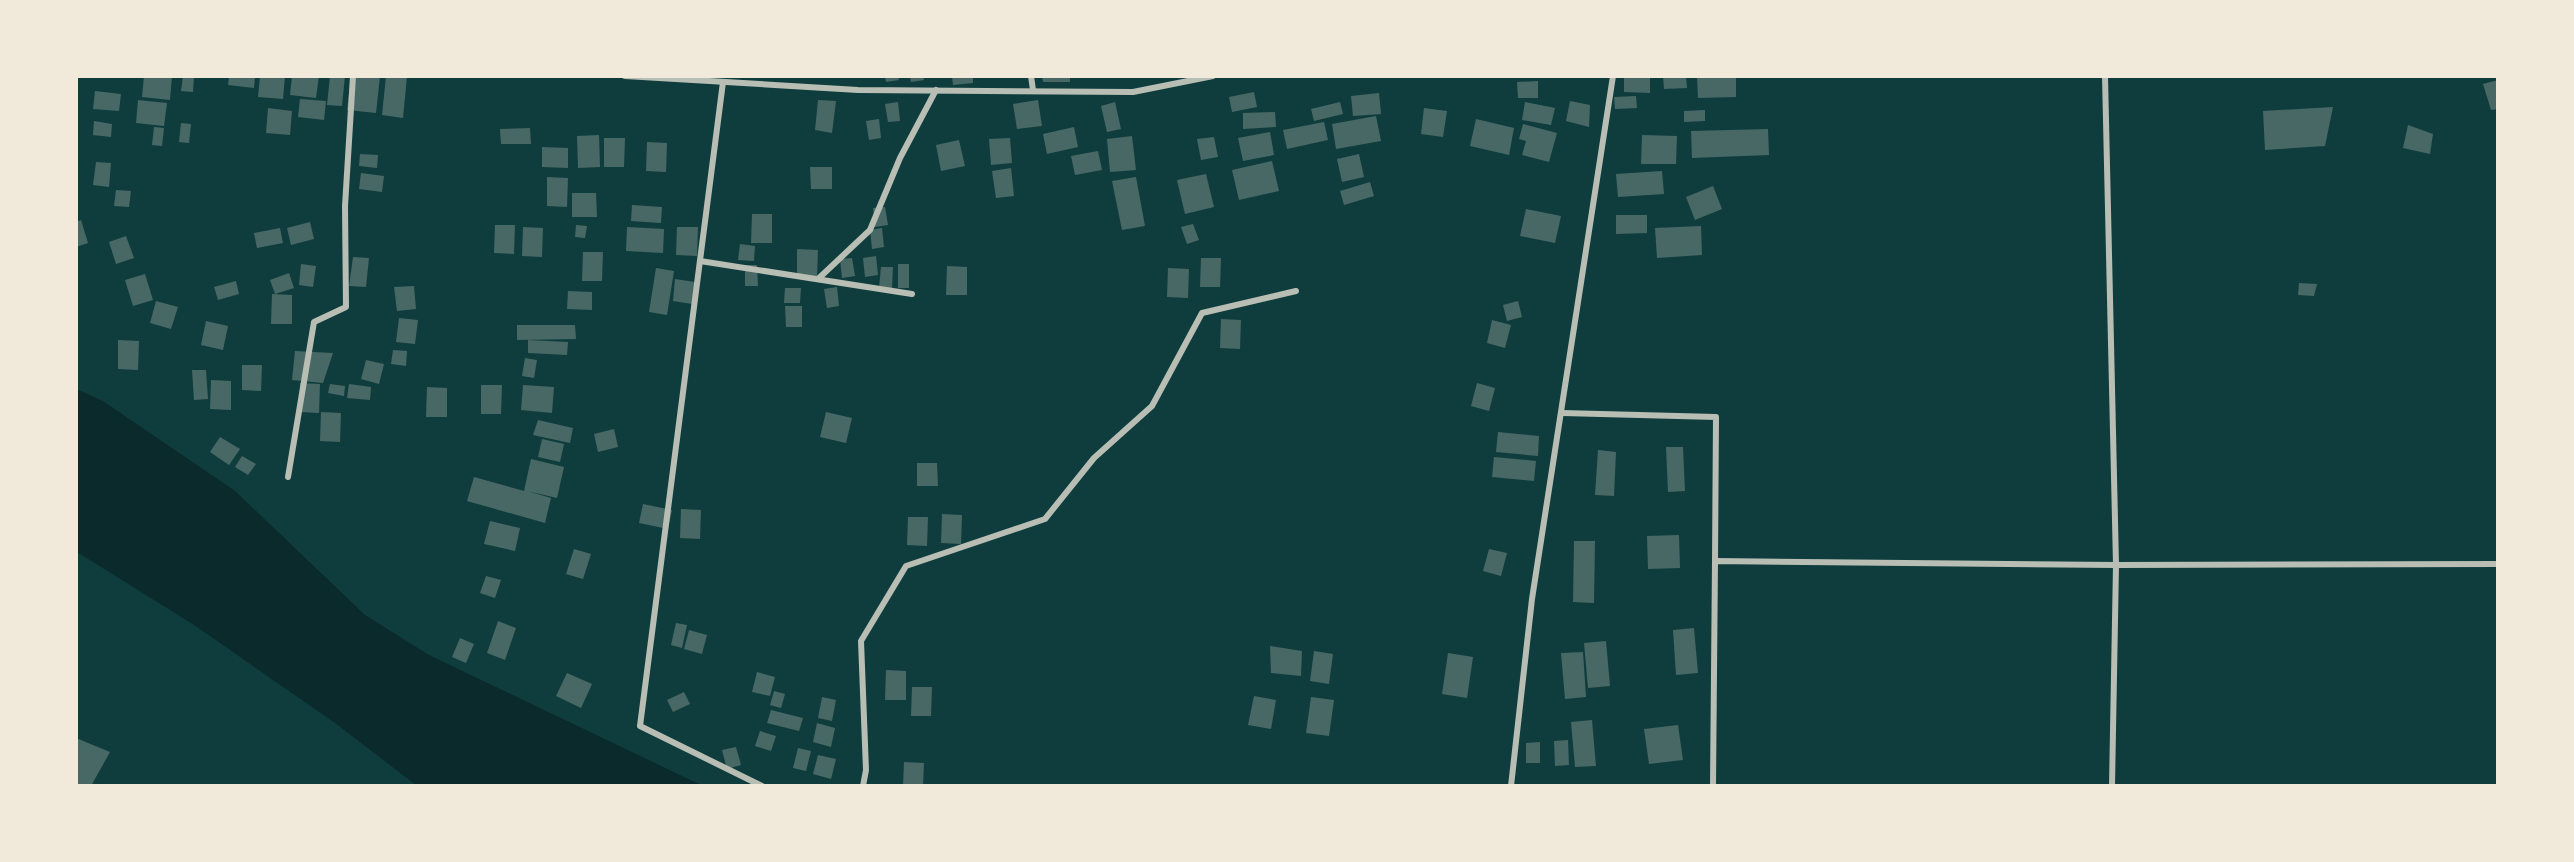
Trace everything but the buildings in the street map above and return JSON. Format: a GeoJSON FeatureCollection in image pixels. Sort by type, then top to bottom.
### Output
{"type":"FeatureCollection","features":[{"type":"Feature","properties":{"kind":"street"},"geometry":{"type":"LineString","coordinates":[[288,477],[314,322],[346,307],[345,206],[353,76]]}},
{"type":"Feature","properties":{"kind":"street"},"geometry":{"type":"LineString","coordinates":[[625,76],[858,90],[1133,92],[1213,76]]}},
{"type":"Feature","properties":{"kind":"street"},"geometry":{"type":"LineString","coordinates":[[1031,76],[1033,90]]}},
{"type":"Feature","properties":{"kind":"street"},"geometry":{"type":"LineString","coordinates":[[1511,786],[1532,599],[1613,76]]}},
{"type":"Feature","properties":{"kind":"street"},"geometry":{"type":"LineString","coordinates":[[2105,76],[2116,565],[2112,786]]}},
{"type":"Feature","properties":{"kind":"street"},"geometry":{"type":"LineString","coordinates":[[723,82],[640,726],[762,786]]}},
{"type":"Feature","properties":{"kind":"street"},"geometry":{"type":"LineString","coordinates":[[818,279],[870,230],[900,158],[936,90]]}},
{"type":"Feature","properties":{"kind":"street"},"geometry":{"type":"LineString","coordinates":[[700,261],[912,294]]}},
{"type":"Feature","properties":{"kind":"street"},"geometry":{"type":"LineString","coordinates":[[864,786],[866,771],[861,641],[906,566],[1045,519],[1094,458],[1152,406],[1202,313],[1296,291]]}},
{"type":"Feature","properties":{"kind":"street"},"geometry":{"type":"LineString","coordinates":[[1562,413],[1716,417],[1713,786]]}},
{"type":"Feature","properties":{"kind":"street"},"geometry":{"type":"LineString","coordinates":[[1715,561],[2116,565],[2498,564]]}},
{"type":"Feature","properties":{"kind":"water"},"geometry":{"type":"Polygon","coordinates":[[[76,389],[103,401],[235,491],[365,615],[429,655],[701,785],[416,785],[335,723],[194,625],[77,552],[76,389]]]}}]}
